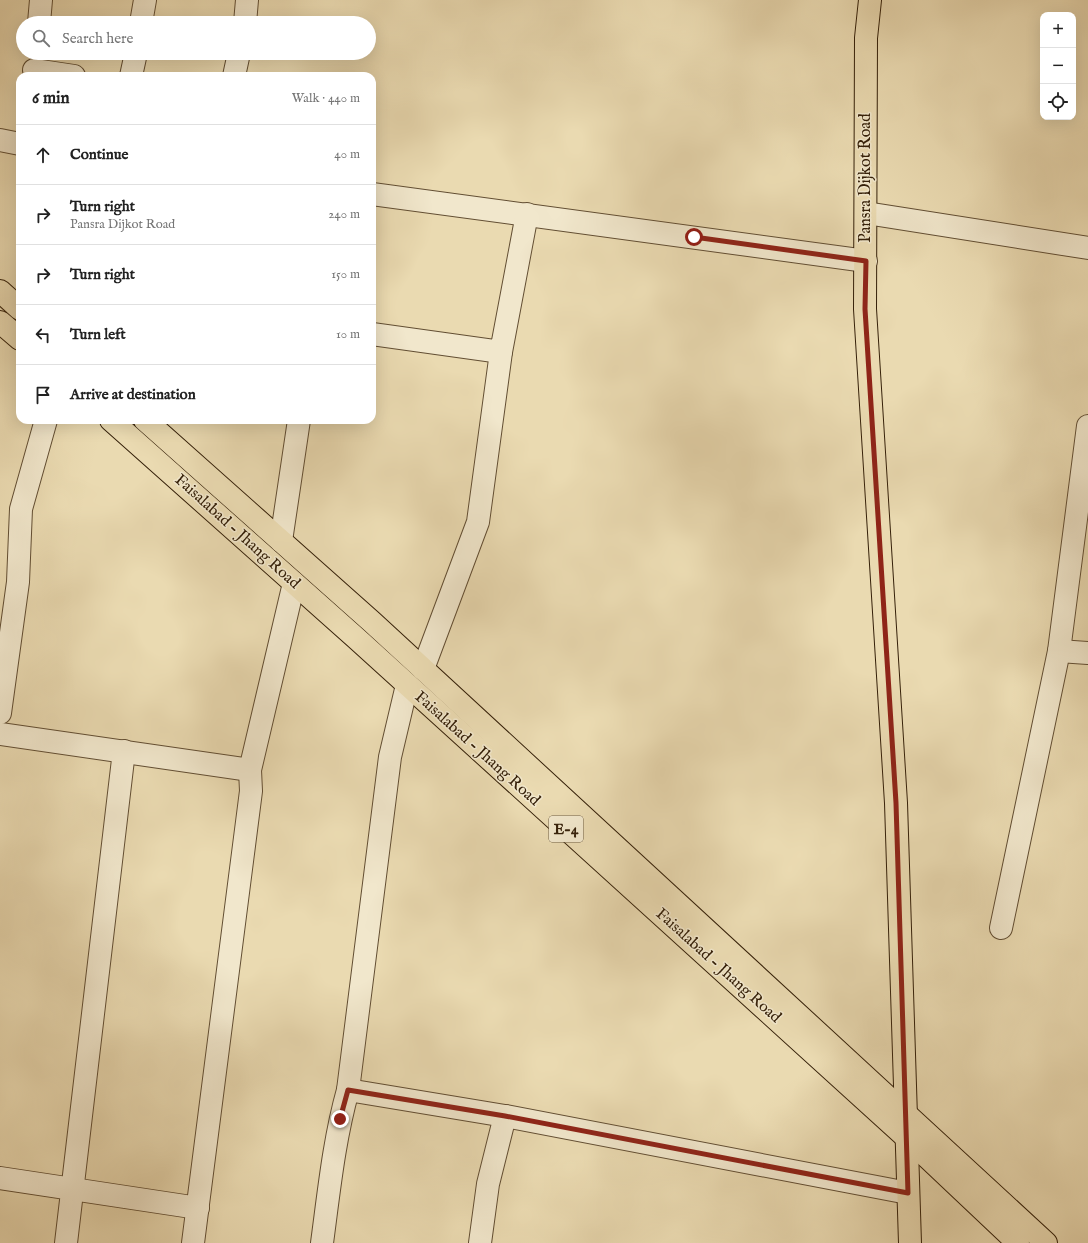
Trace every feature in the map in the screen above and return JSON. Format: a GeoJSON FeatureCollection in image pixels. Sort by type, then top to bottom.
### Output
{"type":"FeatureCollection","features":[{"type":"Feature","properties":{"kind":"main road","name":"Pansra Dijkot Road"},"geometry":{"type":"LineString","coordinates":[[870,0],[866,38],[865,309],[896,803],[910,1243]]}},
{"type":"Feature","properties":{"kind":"main road"},"geometry":{"type":"LineString","coordinates":[[0,291],[16,305]]}},
{"type":"Feature","properties":{"kind":"main road"},"geometry":{"type":"LineString","coordinates":[[0,322],[16,336]]}},
{"type":"Feature","properties":{"kind":"main road","name":"Faisalabad - Jhang Road"},"geometry":{"type":"LineString","coordinates":[[115,424],[294,583],[906,1137],[1018,1243]]}},
{"type":"Feature","properties":{"kind":"main road","name":"Faisalabad - Jhang Road"},"geometry":{"type":"LineString","coordinates":[[149,424],[423,670],[906,1112],[1046,1243]]}},
{"type":"Feature","properties":{"kind":"street"},"geometry":{"type":"LineString","coordinates":[[40,16],[42,0]]}},
{"type":"Feature","properties":{"kind":"street"},"geometry":{"type":"LineString","coordinates":[[142,16],[145,0]]}},
{"type":"Feature","properties":{"kind":"street"},"geometry":{"type":"LineString","coordinates":[[246,16],[247,0]]}},
{"type":"Feature","properties":{"kind":"street"},"geometry":{"type":"LineString","coordinates":[[133,72],[135,60]]}},
{"type":"Feature","properties":{"kind":"street"},"geometry":{"type":"LineString","coordinates":[[235,72],[237,60]]}},
{"type":"Feature","properties":{"kind":"street"},"geometry":{"type":"LineString","coordinates":[[34,66],[58,72]]}},
{"type":"Feature","properties":{"kind":"street"},"geometry":{"type":"LineString","coordinates":[[0,140],[16,143]]}},
{"type":"Feature","properties":{"kind":"street"},"geometry":{"type":"LineString","coordinates":[[376,195],[866,261]]}},
{"type":"Feature","properties":{"kind":"street"},"geometry":{"type":"LineString","coordinates":[[866,213],[1088,248]]}},
{"type":"Feature","properties":{"kind":"street"},"geometry":{"type":"LineString","coordinates":[[423,670],[478,522],[502,352],[527,214]]}},
{"type":"Feature","properties":{"kind":"street"},"geometry":{"type":"LineString","coordinates":[[376,335],[502,352]]}},
{"type":"Feature","properties":{"kind":"street"},"geometry":{"type":"LineString","coordinates":[[0,713],[18,582],[21,510],[45,424]]}},
{"type":"Feature","properties":{"kind":"street"},"geometry":{"type":"LineString","coordinates":[[281,541],[298,424]]}},
{"type":"Feature","properties":{"kind":"street"},"geometry":{"type":"LineString","coordinates":[[1001,928],[1059,651],[1088,426]]}},
{"type":"Feature","properties":{"kind":"street"},"geometry":{"type":"LineString","coordinates":[[193,1243],[251,791],[250,770],[294,583]]}},
{"type":"Feature","properties":{"kind":"street"},"geometry":{"type":"LineString","coordinates":[[1059,651],[1088,654]]}},
{"type":"Feature","properties":{"kind":"street"},"geometry":{"type":"LineString","coordinates":[[322,1243],[340,1119],[348,1090],[390,757],[407,685]]}},
{"type":"Feature","properties":{"kind":"street"},"geometry":{"type":"LineString","coordinates":[[0,734],[250,770]]}},
{"type":"Feature","properties":{"kind":"street"},"geometry":{"type":"LineString","coordinates":[[66,1243],[124,751]]}},
{"type":"Feature","properties":{"kind":"street"},"geometry":{"type":"LineString","coordinates":[[348,1090],[505,1116],[908,1193]]}},
{"type":"Feature","properties":{"kind":"street"},"geometry":{"type":"LineString","coordinates":[[480,1243],[488,1184],[505,1116]]}},
{"type":"Feature","properties":{"kind":"street"},"geometry":{"type":"LineString","coordinates":[[0,1178],[198,1208]]}},
{"type":"Feature","properties":{"kind":"route"},"geometry":{"type":"LineString","coordinates":[[340,1119],[348,1090],[505,1116],[908,1193],[896,803],[865,309],[866,261],[694,237]]}}]}
